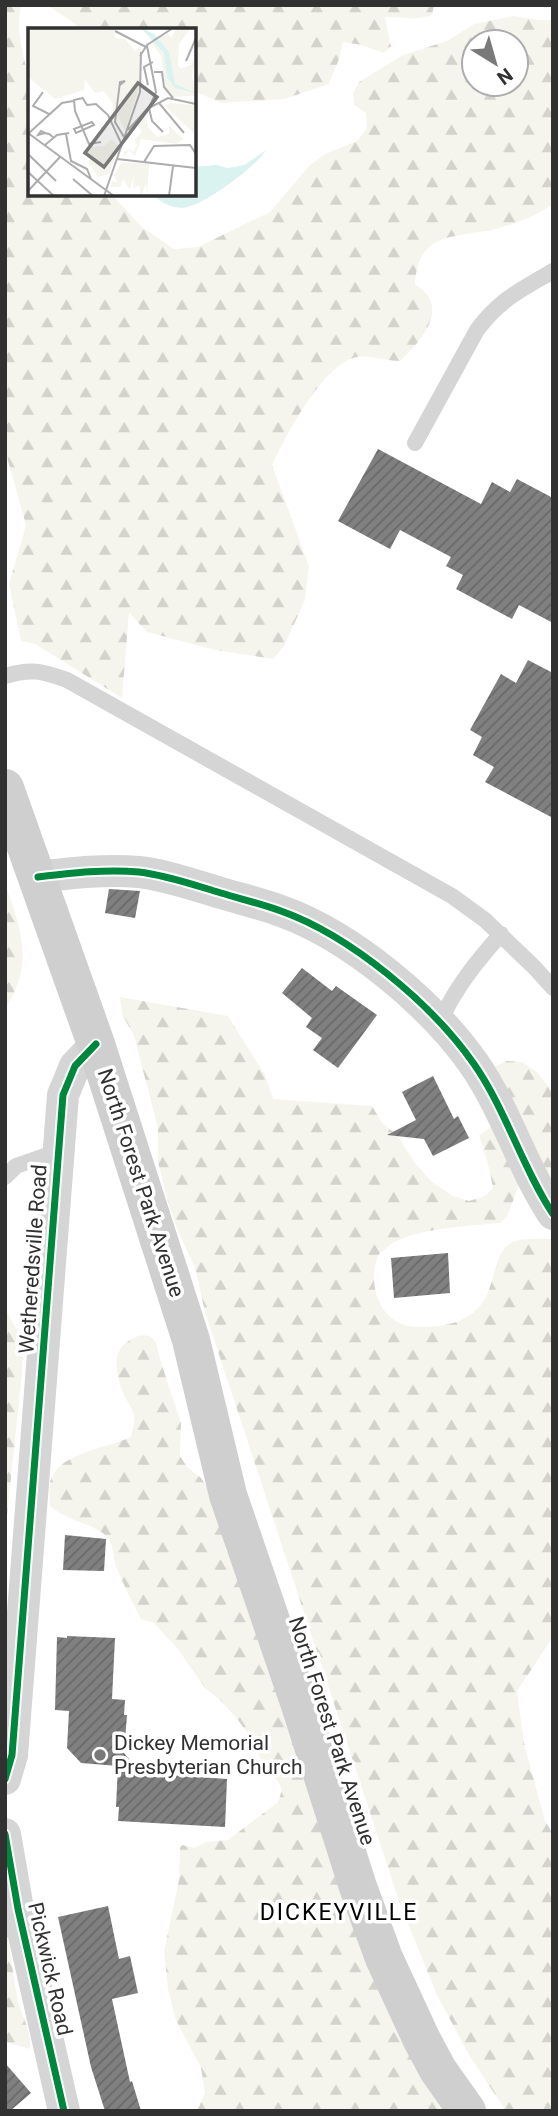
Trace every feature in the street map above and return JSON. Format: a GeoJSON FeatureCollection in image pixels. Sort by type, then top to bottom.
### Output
{"type":"FeatureCollection","features":[{"type":"Feature","properties":{"kind":"main road","name":"North Forest Park Avenue"},"geometry":{"type":"LineString","coordinates":[[5,788],[96,1044],[191,1340],[228,1495],[300,1705],[358,1887],[389,1969],[421,2039],[438,2070],[467,2111]]}},
{"type":"Feature","properties":{"kind":"main road","name":"North Forest Park Avenue"},"geometry":{"type":"LineString","coordinates":[[191,1340],[257,1499],[408,1956],[425,1994],[461,2059],[496,2111]]}},
{"type":"Feature","properties":{"kind":"street"},"geometry":{"type":"LineString","coordinates":[[38,877],[92,871],[140,872],[177,880],[282,912],[313,925],[365,957],[401,985],[440,1022],[462,1048],[485,1081],[531,1177],[553,1214]]}},
{"type":"Feature","properties":{"kind":"street","name":"Wetheredsville Road"},"geometry":{"type":"LineString","coordinates":[[5,1779],[12,1755],[63,1096],[75,1066],[96,1044]]}},
{"type":"Feature","properties":{"kind":"street","name":"Pickwick Road"},"geometry":{"type":"LineString","coordinates":[[5,1834],[18,1909],[64,2111]]}},
{"type":"Feature","properties":{"kind":"lane"},"geometry":{"type":"LineString","coordinates":[[415,443],[477,330],[489,314],[502,301],[553,271]]}},
{"type":"Feature","properties":{"kind":"lane"},"geometry":{"type":"LineString","coordinates":[[5,676],[25,670],[45,672],[67,680],[452,896],[501,934],[553,988]]}},
{"type":"Feature","properties":{"kind":"lane"},"geometry":{"type":"LineString","coordinates":[[440,1022],[461,982],[501,934]]}},
{"type":"Feature","properties":{"kind":"lane"},"geometry":{"type":"LineString","coordinates":[[5,1177],[16,1166],[59,1151]]}},
{"type":"Feature","properties":{"kind":"green space"},"geometry":{"type":"Polygon","coordinates":[[[5,5],[22,5],[19,32],[28,72],[28,196],[113,196],[142,227],[174,249],[198,247],[270,212],[309,166],[325,154],[357,141],[367,128],[366,113],[354,105],[353,93],[359,82],[403,55],[447,41],[460,33],[460,98],[530,98],[530,28],[468,28],[474,24],[514,16],[553,20],[553,204],[513,224],[443,239],[432,245],[424,253],[418,266],[415,284],[427,294],[432,305],[430,323],[425,332],[400,361],[357,357],[344,362],[331,372],[307,402],[272,465],[309,566],[305,600],[284,646],[273,659],[215,650],[147,632],[129,613],[122,698],[35,644],[21,641],[9,584],[26,525],[5,450],[5,5]]]}},
{"type":"Feature","properties":{"kind":"green space"},"geometry":{"type":"Polygon","coordinates":[[[47,5],[434,5],[432,15],[426,17],[385,17],[391,47],[383,53],[362,45],[343,42],[329,84],[284,99],[222,103],[196,92],[196,28],[79,28],[47,5]]]}},
{"type":"Feature","properties":{"kind":"green space"},"geometry":{"type":"Polygon","coordinates":[[[5,883],[20,931],[22,961],[20,977],[5,1009],[5,883]]]}},
{"type":"Feature","properties":{"kind":"green space"},"geometry":{"type":"Polygon","coordinates":[[[120,997],[228,1016],[265,1075],[273,1099],[372,1106],[382,1123],[397,1135],[415,1163],[432,1182],[453,1196],[469,1201],[485,1196],[493,1188],[479,1135],[493,1126],[523,1174],[507,1217],[500,1223],[413,1235],[390,1245],[382,1252],[375,1266],[374,1283],[378,1300],[394,1320],[420,1327],[439,1326],[461,1320],[476,1310],[485,1298],[505,1248],[519,1240],[553,1239],[553,1637],[517,1691],[524,1743],[545,1821],[553,1834],[553,2111],[506,2111],[469,2055],[437,1995],[401,1907],[205,1312],[195,1268],[168,1202],[158,1162],[158,1128],[134,1036],[122,1014],[120,997]]]}},
{"type":"Feature","properties":{"kind":"green space"},"geometry":{"type":"Polygon","coordinates":[[[507,1061],[522,1062],[537,1072],[553,1092],[553,1204],[491,1068],[507,1061]]]}},
{"type":"Feature","properties":{"kind":"green space"},"geometry":{"type":"Polygon","coordinates":[[[5,1309],[23,1340],[22,1374],[5,1534],[5,1309]]]}},
{"type":"Feature","properties":{"kind":"green space"},"geometry":{"type":"Polygon","coordinates":[[[141,1335],[150,1336],[156,1342],[181,1423],[180,1456],[214,1495],[226,1550],[233,1560],[444,2111],[197,2111],[205,2093],[201,2068],[175,2018],[168,1989],[164,1951],[179,1880],[180,1848],[182,1845],[194,1848],[206,1842],[228,1840],[278,1802],[282,1790],[278,1781],[265,1768],[249,1735],[238,1720],[205,1688],[177,1648],[154,1623],[141,1619],[117,1569],[108,1538],[98,1530],[63,1515],[50,1506],[51,1479],[64,1463],[86,1452],[131,1437],[134,1415],[118,1376],[117,1359],[123,1345],[141,1335]]]}},
{"type":"Feature","properties":{"kind":"green space"},"geometry":{"type":"Polygon","coordinates":[[[5,1918],[17,1996],[29,2035],[30,2049],[5,2042],[5,1918]]]}},
{"type":"Feature","properties":{"kind":"water"},"geometry":{"type":"Polygon","coordinates":[[[266,150],[227,185],[191,206],[169,206],[155,196],[196,196],[196,167],[217,165],[227,168],[246,164],[266,150]]]}},
{"type":"Feature","properties":{"kind":"building"},"geometry":{"type":"Polygon","coordinates":[[[378,449],[481,504],[492,482],[510,492],[517,479],[553,498],[553,623],[519,605],[512,619],[456,589],[463,575],[446,566],[451,557],[400,530],[390,549],[338,521],[378,449]]]}},
{"type":"Feature","properties":{"kind":"building"},"geometry":{"type":"Polygon","coordinates":[[[528,660],[553,673],[553,818],[485,782],[494,767],[473,755],[482,737],[470,730],[501,674],[516,683],[528,660]]]}},
{"type":"Feature","properties":{"kind":"building"},"geometry":{"type":"Polygon","coordinates":[[[109,889],[140,891],[135,918],[105,913],[109,889]]]}},
{"type":"Feature","properties":{"kind":"building"},"geometry":{"type":"Polygon","coordinates":[[[302,968],[332,991],[336,986],[377,1015],[338,1068],[313,1050],[322,1038],[306,1027],[312,1018],[282,993],[302,968]]]}},
{"type":"Feature","properties":{"kind":"building"},"geometry":{"type":"Polygon","coordinates":[[[433,1076],[454,1119],[458,1116],[469,1138],[433,1156],[424,1139],[387,1135],[416,1120],[402,1092],[433,1076]]]}},
{"type":"Feature","properties":{"kind":"building"},"geometry":{"type":"Polygon","coordinates":[[[448,1253],[450,1293],[394,1298],[391,1258],[448,1253]]]}},
{"type":"Feature","properties":{"kind":"building"},"geometry":{"type":"Polygon","coordinates":[[[65,1535],[106,1539],[104,1571],[63,1570],[65,1535]]]}},
{"type":"Feature","properties":{"kind":"building","name":"Dickey Memorial Presbyterian Church"},"geometry":{"type":"Polygon","coordinates":[[[57,1637],[115,1638],[112,1699],[125,1700],[124,1715],[127,1715],[124,1753],[141,1773],[227,1779],[225,1827],[118,1821],[118,1766],[81,1763],[67,1748],[69,1711],[55,1710],[57,1637]]]}},
{"type":"Feature","properties":{"kind":"building"},"geometry":{"type":"Polygon","coordinates":[[[108,1906],[119,1959],[130,1956],[138,1993],[112,1999],[130,2082],[132,2081],[141,2111],[105,2111],[91,2067],[58,1917],[108,1906]]]}},
{"type":"Feature","properties":{"kind":"building"},"geometry":{"type":"Polygon","coordinates":[[[5,2063],[31,2093],[10,2111],[5,2111],[5,2063]]]}},
{"type":"Feature","properties":{"kind":"cycle path"},"geometry":{"type":"LineString","coordinates":[[38,877],[114,871],[139,872],[170,878],[281,911],[335,937],[388,974],[457,1041],[495,1100],[553,1214]]}},
{"type":"Feature","properties":{"kind":"cycle path"},"geometry":{"type":"LineString","coordinates":[[5,1779],[12,1755],[63,1095],[75,1066],[96,1044]]}},
{"type":"Feature","properties":{"kind":"cycle path"},"geometry":{"type":"LineString","coordinates":[[5,1834],[18,1909],[64,2111]]}},
{"type":"Feature","properties":{"kind":"place","name":"Dickey Memorial Presbyterian Church"},"geometry":{"type":"Point","coordinates":[100,1755]}},
{"type":"Feature","properties":{"kind":"district","name":"DICKEYVILLE"},"geometry":{"type":"Point","coordinates":[339,1912]}}]}
